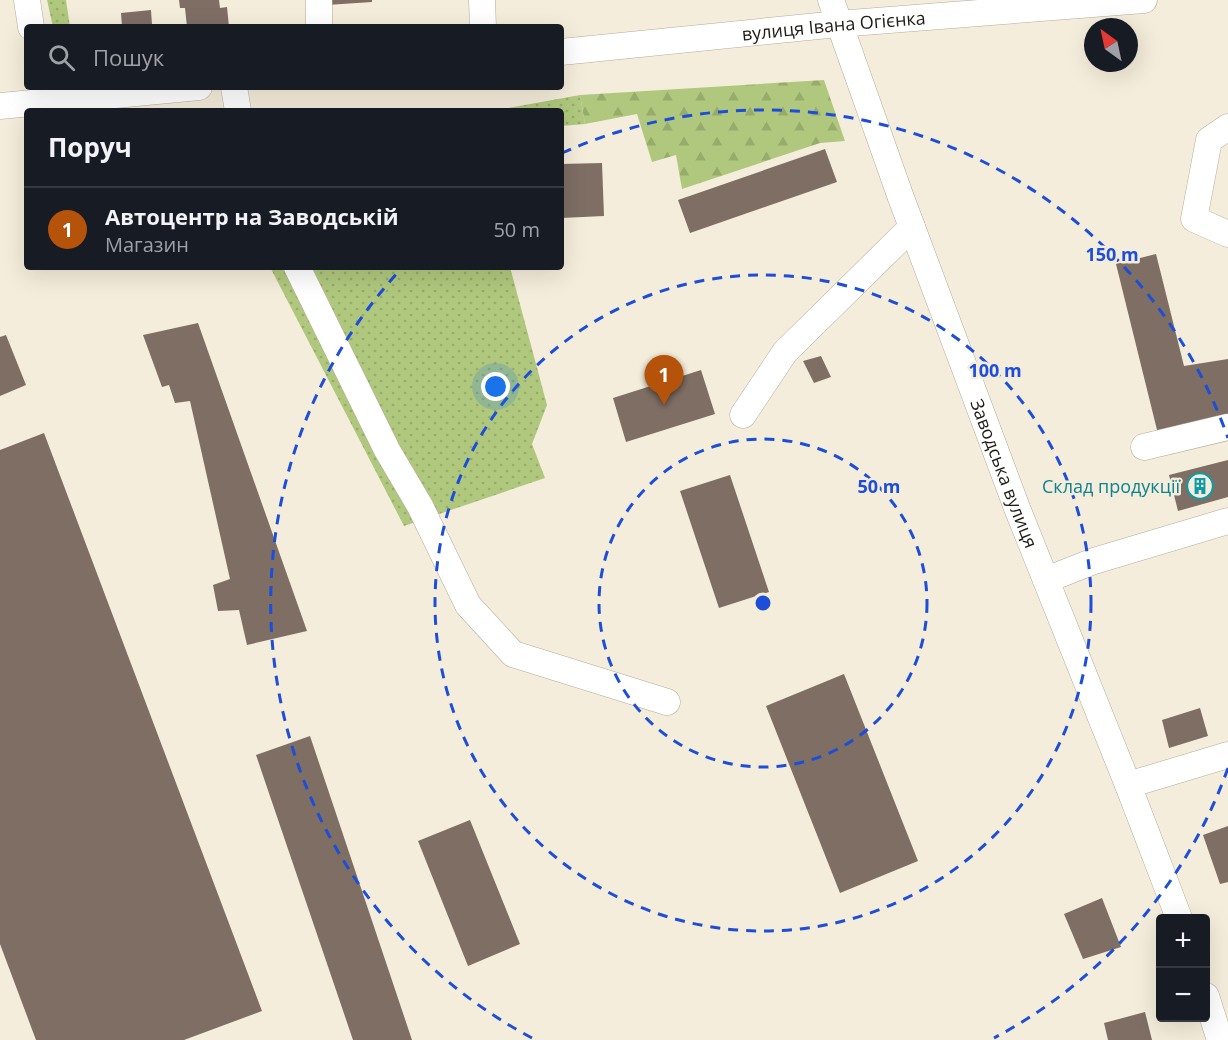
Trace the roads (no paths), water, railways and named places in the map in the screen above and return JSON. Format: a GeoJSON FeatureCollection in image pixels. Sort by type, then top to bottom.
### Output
{"type":"FeatureCollection","features":[{"type":"Feature","properties":{"kind":"street"},"geometry":{"type":"LineString","coordinates":[[27,0],[31,24]]}},
{"type":"Feature","properties":{"kind":"street"},"geometry":{"type":"LineString","coordinates":[[319,0],[319,24]]}},
{"type":"Feature","properties":{"kind":"street"},"geometry":{"type":"LineString","coordinates":[[482,0],[483,24]]}},
{"type":"Feature","properties":{"kind":"street","name":"Заводська вулиця"},"geometry":{"type":"LineString","coordinates":[[831,0],[841,12],[912,227],[1017,508],[1177,914]]}},
{"type":"Feature","properties":{"kind":"street","name":"вулиця Івана Огієнка"},"geometry":{"type":"LineString","coordinates":[[564,51],[841,12],[1144,0]]}},
{"type":"Feature","properties":{"kind":"street"},"geometry":{"type":"LineString","coordinates":[[0,106],[40,95],[139,90]]}},
{"type":"Feature","properties":{"kind":"street"},"geometry":{"type":"LineString","coordinates":[[234,90],[238,108]]}},
{"type":"Feature","properties":{"kind":"street"},"geometry":{"type":"LineString","coordinates":[[1228,127],[1209,140],[1194,219],[1228,234]]}},
{"type":"Feature","properties":{"kind":"street"},"geometry":{"type":"LineString","coordinates":[[743,415],[785,352],[912,227]]}},
{"type":"Feature","properties":{"kind":"street"},"geometry":{"type":"LineString","coordinates":[[298,270],[381,440],[420,506],[468,605],[513,654],[667,702]]}},
{"type":"Feature","properties":{"kind":"street"},"geometry":{"type":"LineString","coordinates":[[1144,447],[1228,427]]}},
{"type":"Feature","properties":{"kind":"street"},"geometry":{"type":"LineString","coordinates":[[1046,580],[1094,561],[1228,521]]}},
{"type":"Feature","properties":{"kind":"street"},"geometry":{"type":"LineString","coordinates":[[1128,785],[1228,755]]}},
{"type":"Feature","properties":{"kind":"street"},"geometry":{"type":"LineString","coordinates":[[1210,1009],[1220,1040]]}},
{"type":"Feature","properties":{"kind":"place","name":"Автоцентр на Заводській"},"geometry":{"type":"Point","coordinates":[664,405]}},
{"type":"Feature","properties":{"kind":"place","name":"Склад продукції"},"geometry":{"type":"Point","coordinates":[1200,486]}}]}
